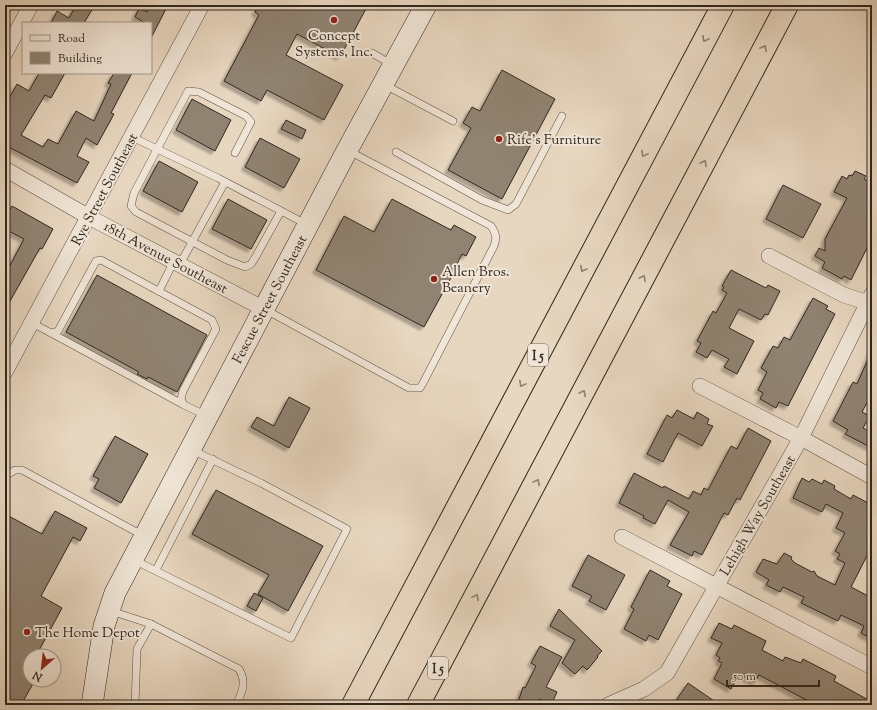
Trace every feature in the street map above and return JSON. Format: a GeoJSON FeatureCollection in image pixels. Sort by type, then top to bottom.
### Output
{"type":"FeatureCollection","features":[{"type":"Feature","properties":{"kind":"highway","name":"I 5"},"geometry":{"type":"LineString","coordinates":[[353,705],[723,5]]}},
{"type":"Feature","properties":{"kind":"highway","name":"I 5"},"geometry":{"type":"LineString","coordinates":[[418,705],[458,632],[787,5]]}},
{"type":"Feature","properties":{"kind":"highway"},"geometry":{"type":"LineString","coordinates":[[427,705],[458,632]]}},
{"type":"Feature","properties":{"kind":"street"},"geometry":{"type":"LineString","coordinates":[[5,53],[31,5]]}},
{"type":"Feature","properties":{"kind":"street","name":"Rye Street Southeast"},"geometry":{"type":"LineString","coordinates":[[5,372],[202,5]]}},
{"type":"Feature","properties":{"kind":"street","name":"Fescue Street Southeast"},"geometry":{"type":"LineString","coordinates":[[92,705],[104,626],[112,602],[132,559],[347,150],[426,5]]}},
{"type":"Feature","properties":{"kind":"street","name":"18th Avenue Southeast"},"geometry":{"type":"LineString","coordinates":[[5,169],[89,217],[264,309]]}},
{"type":"Feature","properties":{"kind":"street"},"geometry":{"type":"LineString","coordinates":[[769,256],[844,295],[871,300]]}},
{"type":"Feature","properties":{"kind":"street","name":"Lehigh Way Southeast"},"geometry":{"type":"LineString","coordinates":[[611,704],[644,689],[667,673],[715,586],[749,530],[801,438],[871,300]]}},
{"type":"Feature","properties":{"kind":"street"},"geometry":{"type":"LineString","coordinates":[[700,386],[801,438],[872,478]]}},
{"type":"Feature","properties":{"kind":"street"},"geometry":{"type":"LineString","coordinates":[[622,537],[872,667]]}},
{"type":"Feature","properties":{"kind":"lane"},"geometry":{"type":"LineString","coordinates":[[372,53],[393,65]]}},
{"type":"Feature","properties":{"kind":"lane"},"geometry":{"type":"LineString","coordinates":[[383,84],[453,121]]}},
{"type":"Feature","properties":{"kind":"lane"},"geometry":{"type":"LineString","coordinates":[[235,153],[251,122],[246,116],[199,92],[188,91],[156,148],[134,193],[131,206],[136,212],[192,242],[237,265],[245,267],[251,264],[255,258],[281,211]]}},
{"type":"Feature","properties":{"kind":"lane"},"geometry":{"type":"LineString","coordinates":[[396,152],[482,200],[508,210],[516,204],[562,116]]}},
{"type":"Feature","properties":{"kind":"lane"},"geometry":{"type":"LineString","coordinates":[[132,137],[225,182],[308,225]]}},
{"type":"Feature","properties":{"kind":"lane"},"geometry":{"type":"LineString","coordinates":[[264,309],[408,388],[420,388],[423,383],[494,246],[496,236],[491,226],[347,150]]}},
{"type":"Feature","properties":{"kind":"lane"},"geometry":{"type":"LineString","coordinates":[[159,291],[192,242],[225,182]]}},
{"type":"Feature","properties":{"kind":"lane"},"geometry":{"type":"LineString","coordinates":[[51,333],[58,330],[96,261],[100,260],[159,291],[212,320],[216,329],[183,391],[181,399],[184,405]]}},
{"type":"Feature","properties":{"kind":"lane"},"geometry":{"type":"LineString","coordinates":[[32,322],[207,416]]}},
{"type":"Feature","properties":{"kind":"lane"},"geometry":{"type":"LineString","coordinates":[[132,559],[291,638],[347,529],[213,459],[190,450]]}},
{"type":"Feature","properties":{"kind":"lane"},"geometry":{"type":"LineString","coordinates":[[156,570],[213,459]]}},
{"type":"Feature","properties":{"kind":"lane"},"geometry":{"type":"LineString","coordinates":[[5,476],[16,470],[22,470],[144,536]]}},
{"type":"Feature","properties":{"kind":"lane"},"geometry":{"type":"LineString","coordinates":[[112,602],[151,624],[239,669],[244,676],[244,684],[236,705]]}},
{"type":"Feature","properties":{"kind":"lane"},"geometry":{"type":"LineString","coordinates":[[135,705],[137,649],[151,624]]}},
{"type":"Feature","properties":{"kind":"building"},"geometry":{"type":"Polygon","coordinates":[[[76,5],[88,5],[93,8],[85,22],[52,22],[57,11],[69,18],[76,5]]]}},
{"type":"Feature","properties":{"kind":"building"},"geometry":{"type":"Polygon","coordinates":[[[150,5],[168,5],[152,36],[152,22],[143,22],[135,17],[139,8],[147,12],[150,5]]]}},
{"type":"Feature","properties":{"kind":"building"},"geometry":{"type":"Polygon","coordinates":[[[259,5],[368,5],[340,57],[297,34],[286,55],[343,85],[324,120],[267,90],[261,101],[224,81],[259,15],[255,12],[259,5]]]}},
{"type":"Feature","properties":{"kind":"building"},"geometry":{"type":"Polygon","coordinates":[[[502,70],[555,99],[502,199],[448,170],[471,128],[463,123],[472,107],[480,111],[502,70]]]}},
{"type":"Feature","properties":{"kind":"building"},"geometry":{"type":"Polygon","coordinates":[[[38,74],[64,74],[51,98],[45,95],[21,135],[43,147],[48,139],[58,144],[76,111],[94,121],[111,84],[108,83],[113,74],[131,74],[111,113],[114,114],[97,145],[86,138],[77,156],[89,162],[77,183],[5,145],[5,106],[17,84],[29,91],[38,74]]]}},
{"type":"Feature","properties":{"kind":"building"},"geometry":{"type":"Polygon","coordinates":[[[192,99],[231,120],[215,151],[176,130],[192,99]]]}},
{"type":"Feature","properties":{"kind":"building"},"geometry":{"type":"Polygon","coordinates":[[[286,120],[306,130],[302,139],[281,129],[286,120]]]}},
{"type":"Feature","properties":{"kind":"building"},"geometry":{"type":"Polygon","coordinates":[[[260,138],[300,159],[284,188],[245,167],[260,138]]]}},
{"type":"Feature","properties":{"kind":"building"},"geometry":{"type":"Polygon","coordinates":[[[159,161],[198,182],[182,212],[143,191],[159,161]]]}},
{"type":"Feature","properties":{"kind":"building"},"geometry":{"type":"Polygon","coordinates":[[[855,171],[866,176],[864,179],[872,183],[872,238],[851,280],[844,276],[842,279],[822,268],[825,262],[815,256],[819,248],[825,251],[825,239],[847,198],[834,192],[842,176],[847,179],[849,175],[852,176],[855,171]]]}},
{"type":"Feature","properties":{"kind":"building"},"geometry":{"type":"Polygon","coordinates":[[[783,185],[821,204],[803,238],[766,219],[783,185]]]}},
{"type":"Feature","properties":{"kind":"building"},"geometry":{"type":"Polygon","coordinates":[[[228,199],[267,220],[251,249],[212,229],[228,199]]]}},
{"type":"Feature","properties":{"kind":"building"},"geometry":{"type":"Polygon","coordinates":[[[392,199],[451,230],[454,225],[476,237],[466,256],[462,254],[453,274],[424,327],[316,270],[344,216],[374,232],[392,199]]]}},
{"type":"Feature","properties":{"kind":"building"},"geometry":{"type":"Polygon","coordinates":[[[12,206],[53,229],[42,249],[40,248],[5,310],[5,275],[24,239],[5,229],[5,218],[12,206]]]}},
{"type":"Feature","properties":{"kind":"building"},"geometry":{"type":"Polygon","coordinates":[[[731,270],[766,288],[768,285],[780,291],[768,315],[765,314],[761,320],[739,309],[729,328],[754,341],[737,374],[724,367],[729,359],[712,350],[707,358],[696,352],[701,343],[697,341],[713,311],[716,313],[727,293],[722,290],[724,287],[722,286],[731,270]]]}},
{"type":"Feature","properties":{"kind":"building"},"geometry":{"type":"Polygon","coordinates":[[[97,275],[207,335],[177,392],[148,377],[147,379],[137,374],[139,372],[66,332],[97,275]]]}},
{"type":"Feature","properties":{"kind":"building"},"geometry":{"type":"Polygon","coordinates":[[[813,298],[828,306],[826,309],[835,314],[788,406],[779,402],[776,408],[760,399],[763,393],[758,390],[767,372],[761,368],[773,346],[778,348],[784,337],[790,340],[813,298]]]}},
{"type":"Feature","properties":{"kind":"building"},"geometry":{"type":"Polygon","coordinates":[[[872,350],[872,389],[869,394],[871,395],[862,412],[870,416],[863,428],[872,433],[872,448],[845,434],[848,430],[833,421],[853,382],[857,384],[872,350]]]}},
{"type":"Feature","properties":{"kind":"building"},"geometry":{"type":"Polygon","coordinates":[[[289,397],[310,408],[289,448],[251,427],[257,417],[274,426],[289,397]]]}},
{"type":"Feature","properties":{"kind":"building"},"geometry":{"type":"Polygon","coordinates":[[[677,410],[694,419],[697,412],[709,419],[707,424],[713,426],[702,446],[678,433],[663,462],[647,454],[667,415],[672,418],[677,410]]]}},
{"type":"Feature","properties":{"kind":"building"},"geometry":{"type":"Polygon","coordinates":[[[748,428],[771,441],[740,500],[737,498],[728,515],[724,513],[702,555],[694,551],[692,556],[670,545],[689,512],[668,500],[655,524],[643,518],[644,516],[619,503],[634,473],[689,499],[693,491],[701,495],[704,488],[708,490],[731,446],[737,449],[748,428]]]}},
{"type":"Feature","properties":{"kind":"building"},"geometry":{"type":"Polygon","coordinates":[[[115,436],[148,454],[121,503],[94,488],[99,479],[93,476],[115,436]]]}},
{"type":"Feature","properties":{"kind":"building"},"geometry":{"type":"Polygon","coordinates":[[[802,478],[809,482],[812,479],[822,484],[824,480],[835,486],[834,489],[851,499],[853,495],[872,505],[872,546],[851,587],[872,598],[872,639],[861,633],[864,626],[841,615],[838,621],[801,603],[804,597],[783,587],[780,592],[766,585],[769,580],[756,572],[763,559],[777,564],[784,553],[792,557],[791,559],[795,563],[812,572],[814,571],[817,576],[835,585],[845,563],[837,559],[840,554],[835,551],[845,533],[836,528],[843,513],[826,504],[822,512],[793,498],[802,478]]]}},
{"type":"Feature","properties":{"kind":"building"},"geometry":{"type":"Polygon","coordinates":[[[216,490],[323,546],[288,611],[258,594],[269,575],[192,534],[216,490]]]}},
{"type":"Feature","properties":{"kind":"building","name":"The Home Depot"},"geometry":{"type":"Polygon","coordinates":[[[55,511],[87,528],[80,541],[73,537],[41,596],[62,608],[40,648],[22,648],[22,688],[31,688],[21,705],[5,705],[5,514],[42,534],[55,511]]]}},
{"type":"Feature","properties":{"kind":"building"},"geometry":{"type":"Polygon","coordinates":[[[588,555],[625,575],[606,610],[589,601],[592,596],[572,586],[588,555]]]}},
{"type":"Feature","properties":{"kind":"building"},"geometry":{"type":"Polygon","coordinates":[[[650,570],[670,581],[667,586],[682,594],[658,640],[649,635],[646,641],[624,629],[634,609],[631,607],[650,570]]]}},
{"type":"Feature","properties":{"kind":"building"},"geometry":{"type":"Polygon","coordinates":[[[254,593],[263,598],[256,611],[247,606],[254,593]]]}},
{"type":"Feature","properties":{"kind":"building"},"geometry":{"type":"Polygon","coordinates":[[[559,609],[602,651],[587,670],[583,666],[575,674],[562,663],[575,640],[550,626],[559,609]]]}},
{"type":"Feature","properties":{"kind":"building"},"geometry":{"type":"Polygon","coordinates":[[[719,623],[732,629],[734,625],[766,641],[762,650],[783,661],[785,657],[801,663],[803,659],[836,676],[834,681],[872,702],[872,705],[816,705],[759,675],[755,682],[739,674],[731,689],[714,679],[722,663],[718,661],[720,658],[716,655],[722,643],[711,638],[719,623]]]}},
{"type":"Feature","properties":{"kind":"building"},"geometry":{"type":"Polygon","coordinates":[[[540,646],[562,657],[546,687],[557,692],[551,705],[539,699],[537,705],[517,705],[523,687],[525,688],[536,666],[531,663],[540,646]]]}},
{"type":"Feature","properties":{"kind":"building"},"geometry":{"type":"Polygon","coordinates":[[[688,683],[720,705],[673,705],[688,683]]]}},
{"type":"Feature","properties":{"kind":"place","name":"Concept Systems, Inc."},"geometry":{"type":"Point","coordinates":[334,20]}},
{"type":"Feature","properties":{"kind":"place","name":"Rife’s Furniture"},"geometry":{"type":"Point","coordinates":[499,139]}},
{"type":"Feature","properties":{"kind":"place","name":"Allen Bros. Beanery"},"geometry":{"type":"Point","coordinates":[434,279]}},
{"type":"Feature","properties":{"kind":"place","name":"The Home Depot"},"geometry":{"type":"Point","coordinates":[27,632]}}]}
